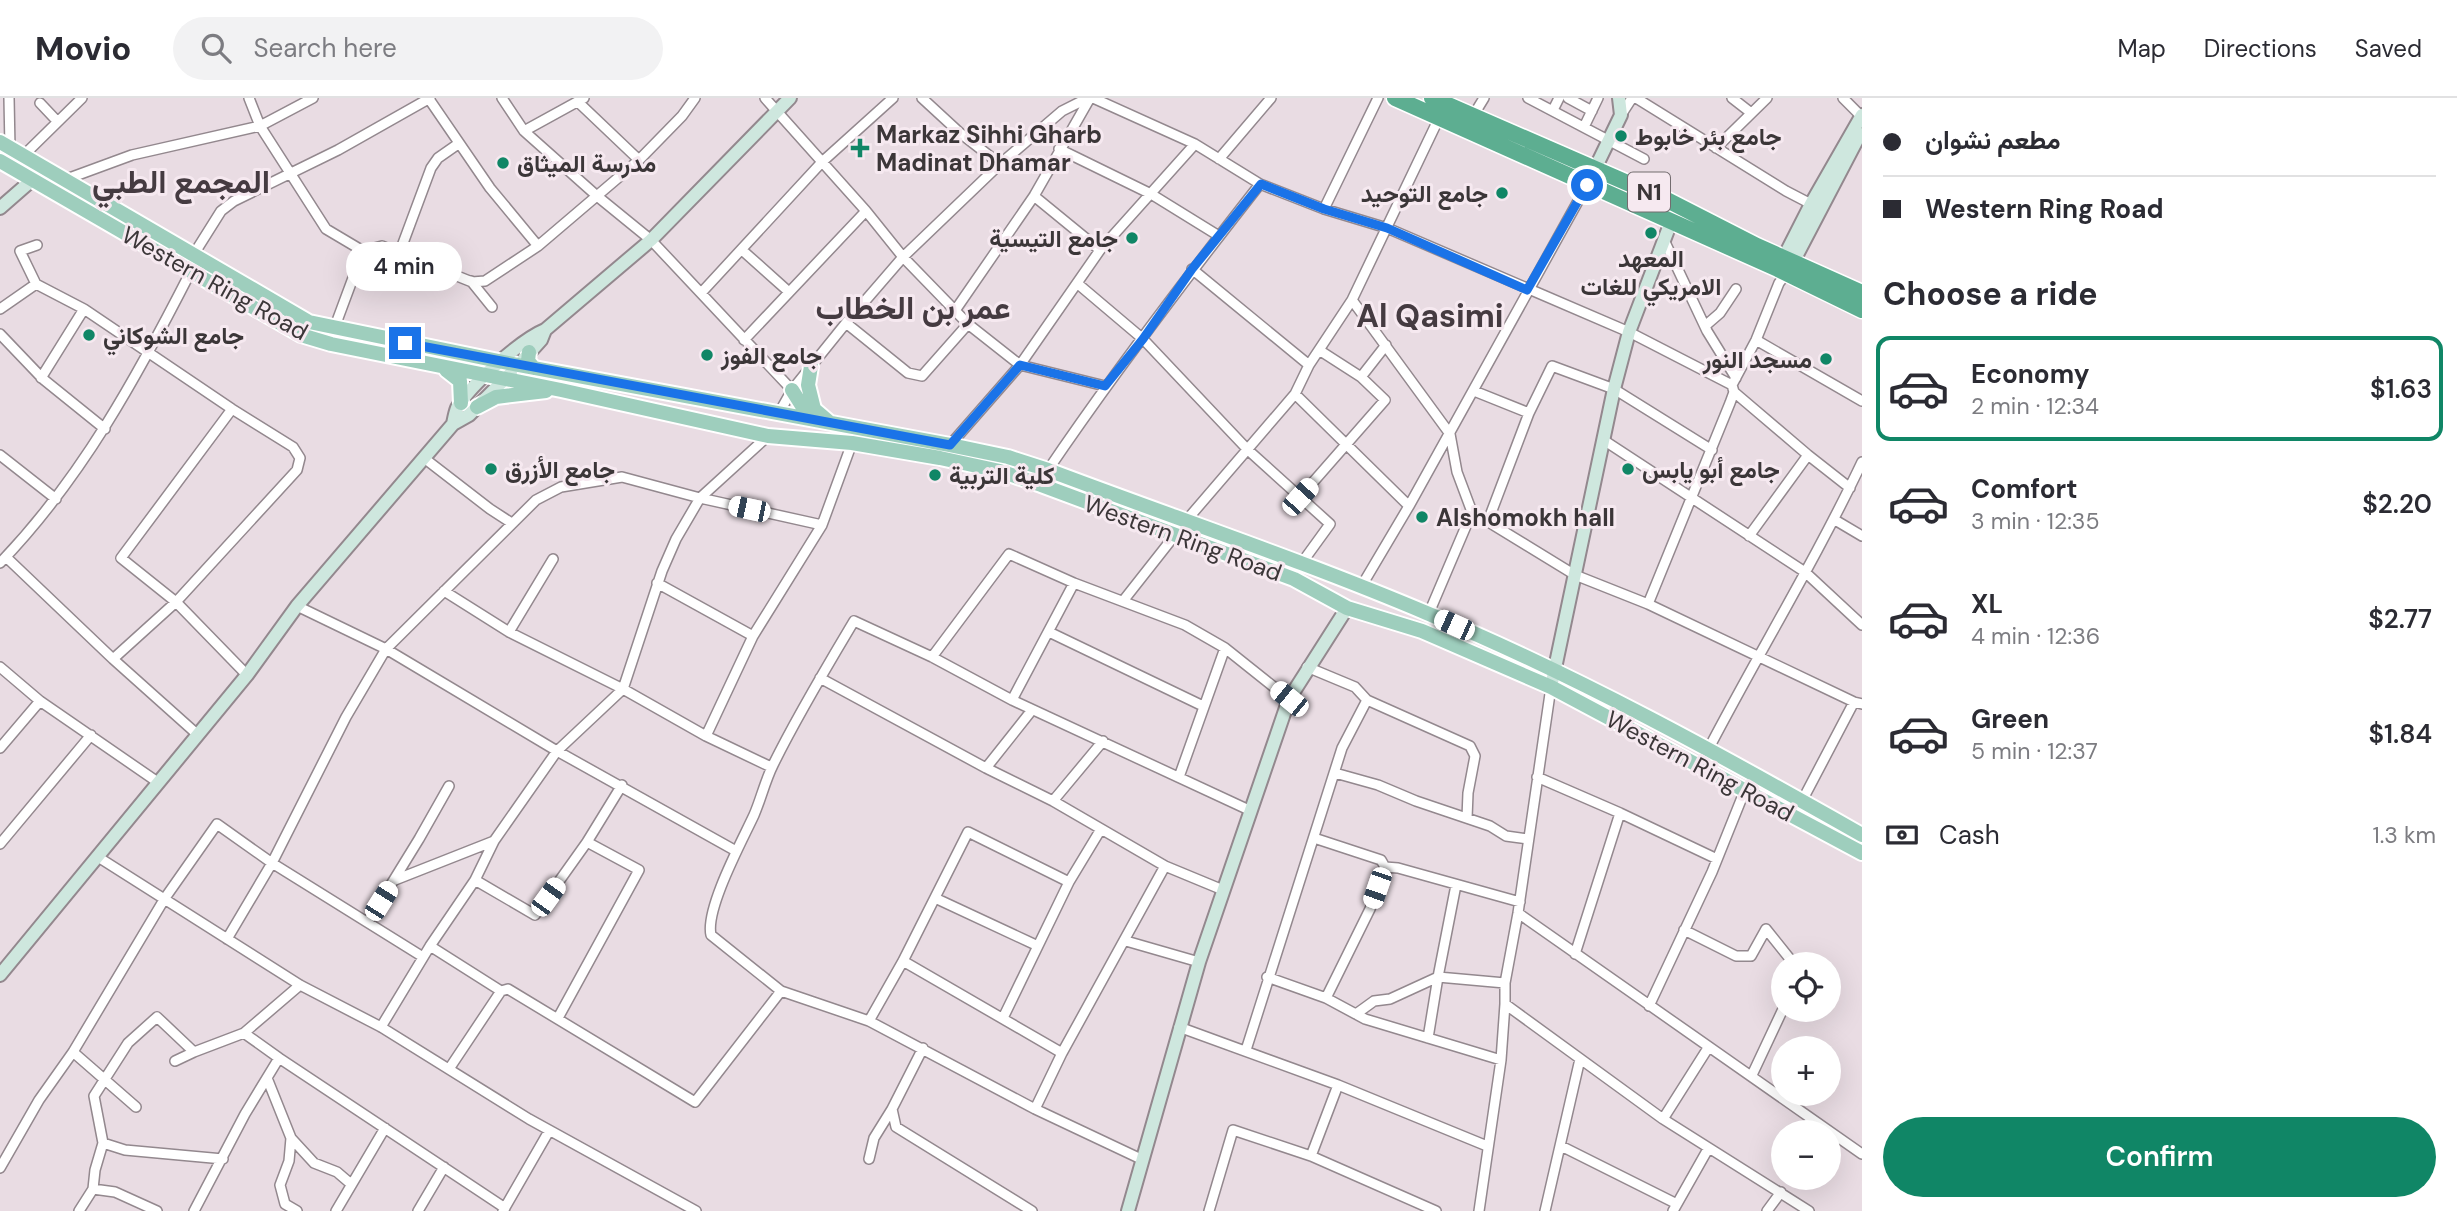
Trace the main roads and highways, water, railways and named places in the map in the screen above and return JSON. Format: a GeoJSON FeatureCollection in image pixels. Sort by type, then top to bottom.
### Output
{"type":"FeatureCollection","features":[{"type":"Feature","properties":{"kind":"highway","name":"N1"},"geometry":{"type":"LineString","coordinates":[[1395,98],[1671,222],[1784,269],[1862,293]]}},
{"type":"Feature","properties":{"kind":"highway","name":"N1"},"geometry":{"type":"LineString","coordinates":[[1432,98],[1669,201],[1784,269],[1862,310]]}},
{"type":"Feature","properties":{"kind":"main road","name":"Western Ring Road"},"geometry":{"type":"LineString","coordinates":[[11,149],[309,322],[501,362],[950,445],[1008,457],[1048,470],[1429,613],[1555,671],[1708,750],[1862,835]]}},
{"type":"Feature","properties":{"kind":"main road","name":"Western Ring Road"},"geometry":{"type":"LineString","coordinates":[[0,161],[301,335],[331,344],[561,390],[768,436],[852,443],[1000,471],[1294,579],[1347,608],[1422,631],[1551,687],[1862,853]]}},
{"type":"Feature","properties":{"kind":"main road"},"geometry":{"type":"LineString","coordinates":[[55,193],[64,180]]}},
{"type":"Feature","properties":{"kind":"main road"},"geometry":{"type":"LineString","coordinates":[[529,352],[528,362],[534,368]]}},
{"type":"Feature","properties":{"kind":"main road"},"geometry":{"type":"LineString","coordinates":[[811,366],[808,386],[814,408],[829,422]]}},
{"type":"Feature","properties":{"kind":"main road"},"geometry":{"type":"LineString","coordinates":[[442,368],[460,381],[461,403]]}},
{"type":"Feature","properties":{"kind":"main road"},"geometry":{"type":"LineString","coordinates":[[477,407],[496,397],[561,390]]}},
{"type":"Feature","properties":{"kind":"main road"},"geometry":{"type":"LineString","coordinates":[[792,390],[804,409],[829,422]]}},
{"type":"Feature","properties":{"kind":"main road"},"geometry":{"type":"LineString","coordinates":[[940,458],[950,445]]}},
{"type":"Feature","properties":{"kind":"main road"},"geometry":{"type":"LineString","coordinates":[[1175,535],[1185,522]]}},
{"type":"Feature","properties":{"kind":"main road"},"geometry":{"type":"LineString","coordinates":[[1422,631],[1429,613]]}},
{"type":"Feature","properties":{"kind":"place","name":"جامع بئر خابوط"},"geometry":{"type":"Point","coordinates":[1621,136]}},
{"type":"Feature","properties":{"kind":"place","name":"Markaz Sihhi Gharb Madinat Dhamar"},"geometry":{"type":"Point","coordinates":[860,148]}},
{"type":"Feature","properties":{"kind":"place","name":"مدرسة الميثاق"},"geometry":{"type":"Point","coordinates":[503,163]}},
{"type":"Feature","properties":{"kind":"place","name":"جامع التوحيد"},"geometry":{"type":"Point","coordinates":[1502,193]}},
{"type":"Feature","properties":{"kind":"place","name":"المعهد الامريكي للغات"},"geometry":{"type":"Point","coordinates":[1651,233]}},
{"type":"Feature","properties":{"kind":"place","name":"جامع التيسية"},"geometry":{"type":"Point","coordinates":[1132,238]}},
{"type":"Feature","properties":{"kind":"place","name":"جامع الشوكاني"},"geometry":{"type":"Point","coordinates":[89,335]}},
{"type":"Feature","properties":{"kind":"place","name":"جامع الفوز"},"geometry":{"type":"Point","coordinates":[707,355]}},
{"type":"Feature","properties":{"kind":"place","name":"مسجد النور"},"geometry":{"type":"Point","coordinates":[1826,359]}},
{"type":"Feature","properties":{"kind":"place","name":"جامع الأزرق"},"geometry":{"type":"Point","coordinates":[491,469]}},
{"type":"Feature","properties":{"kind":"place","name":"جامع أبو يابس"},"geometry":{"type":"Point","coordinates":[1628,469]}},
{"type":"Feature","properties":{"kind":"place","name":"كلية التربية"},"geometry":{"type":"Point","coordinates":[935,475]}},
{"type":"Feature","properties":{"kind":"place","name":"Alshomokh hall"},"geometry":{"type":"Point","coordinates":[1422,517]}},
{"type":"Feature","properties":{"kind":"district","name":"المجمع الطبي"},"geometry":{"type":"Point","coordinates":[181,182]}},
{"type":"Feature","properties":{"kind":"district","name":"عمر بن الخطاب"},"geometry":{"type":"Point","coordinates":[913,308]}},
{"type":"Feature","properties":{"kind":"district","name":"Al Qasimi"},"geometry":{"type":"Point","coordinates":[1430,316]}}]}
